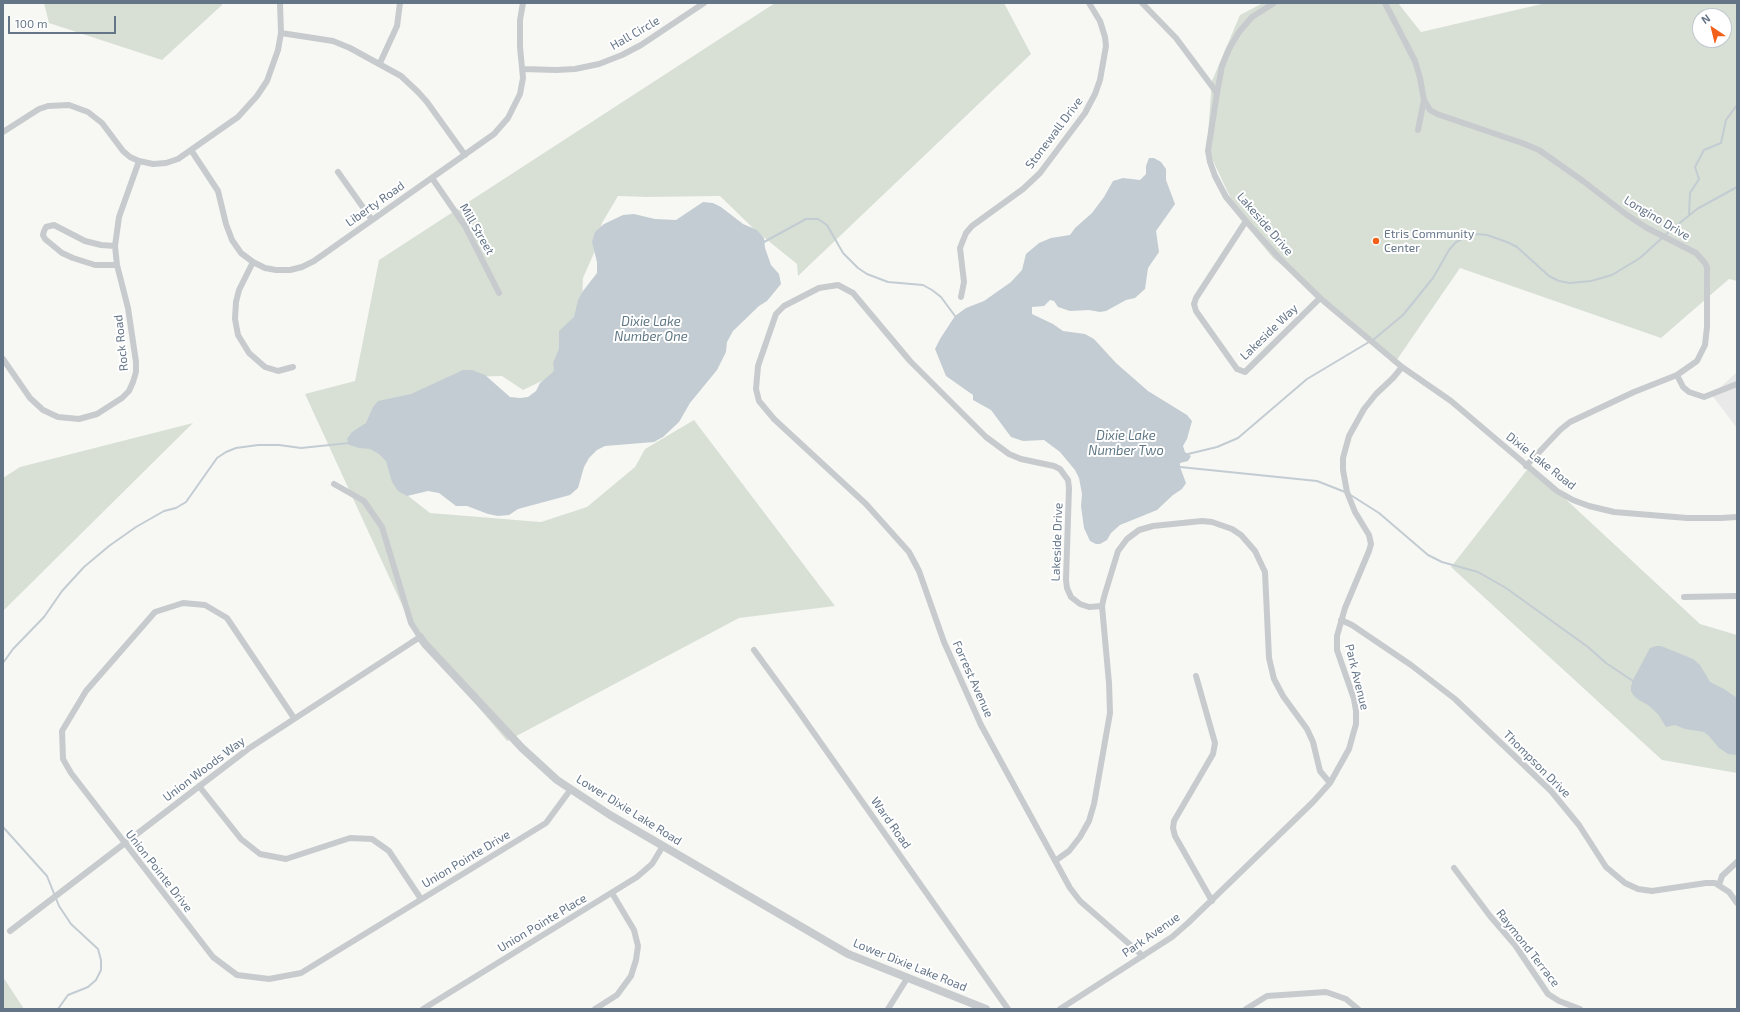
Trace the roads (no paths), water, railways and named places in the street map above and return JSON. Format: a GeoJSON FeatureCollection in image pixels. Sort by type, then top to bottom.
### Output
{"type":"FeatureCollection","features":[{"type":"Feature","properties":{"kind":"street"},"geometry":{"type":"LineString","coordinates":[[3,132],[39,109],[48,106],[69,105],[88,112],[102,123],[123,151],[139,161],[153,164],[166,163],[178,159],[238,117],[257,96],[267,81],[274,66],[281,33],[280,3]]}},
{"type":"Feature","properties":{"kind":"street"},"geometry":{"type":"LineString","coordinates":[[380,63],[397,26],[400,3]]}},
{"type":"Feature","properties":{"kind":"street","name":"Liberty Road"},"geometry":{"type":"LineString","coordinates":[[192,150],[218,191],[226,224],[232,240],[242,253],[265,268],[290,270],[302,267],[314,261],[465,155],[494,134],[508,118],[520,94],[523,78],[520,20],[523,3]]}},
{"type":"Feature","properties":{"kind":"street","name":"Hall Circle"},"geometry":{"type":"LineString","coordinates":[[523,69],[569,69],[599,64],[622,55],[641,45],[704,3]]}},
{"type":"Feature","properties":{"kind":"street","name":"Stonewall Drive"},"geometry":{"type":"LineString","coordinates":[[961,297],[964,282],[960,248],[966,233],[972,226],[1023,189],[1040,173],[1085,113],[1095,94],[1100,80],[1106,46],[1100,21],[1090,3]]}},
{"type":"Feature","properties":{"kind":"street"},"geometry":{"type":"LineString","coordinates":[[1142,3],[1176,38],[1217,93]]}},
{"type":"Feature","properties":{"kind":"street","name":"Lakeside Drive"},"geometry":{"type":"LineString","coordinates":[[1274,3],[1252,17],[1239,32],[1224,60],[1209,141],[1210,162],[1215,176],[1226,197],[1246,222],[1281,260],[1320,298],[1402,367]]}},
{"type":"Feature","properties":{"kind":"street"},"geometry":{"type":"LineString","coordinates":[[1385,3],[1415,60],[1420,78],[1424,100],[1418,130]]}},
{"type":"Feature","properties":{"kind":"street"},"geometry":{"type":"LineString","coordinates":[[281,33],[333,41],[380,63],[401,76],[418,92],[465,155]]}},
{"type":"Feature","properties":{"kind":"street","name":"Longino Drive"},"geometry":{"type":"LineString","coordinates":[[1424,100],[1430,110],[1437,114],[1522,142],[1539,150],[1583,181],[1627,215],[1647,228],[1696,253],[1705,263],[1708,280],[1707,327],[1705,345],[1697,361],[1676,375],[1634,392],[1570,422],[1560,430],[1526,466]]}},
{"type":"Feature","properties":{"kind":"street","name":"Rock Road"},"geometry":{"type":"LineString","coordinates":[[3,359],[30,398],[44,410],[58,417],[69,419],[88,417],[97,414],[122,398],[134,382],[136,362],[128,308],[117,265],[115,246],[119,217],[139,161]]}},
{"type":"Feature","properties":{"kind":"street"},"geometry":{"type":"LineString","coordinates":[[338,172],[372,220]]}},
{"type":"Feature","properties":{"kind":"street","name":"Mill Street"},"geometry":{"type":"LineString","coordinates":[[432,178],[464,226],[499,293]]}},
{"type":"Feature","properties":{"kind":"street","name":"Lakeside Way"},"geometry":{"type":"LineString","coordinates":[[1246,222],[1196,298],[1194,304],[1196,311],[1237,369],[1245,372],[1320,298]]}},
{"type":"Feature","properties":{"kind":"street"},"geometry":{"type":"LineString","coordinates":[[115,246],[85,242],[54,224],[46,227],[43,235],[45,240],[62,253],[73,258],[95,265],[117,265]]}},
{"type":"Feature","properties":{"kind":"street"},"geometry":{"type":"LineString","coordinates":[[254,262],[239,290],[236,302],[235,319],[238,335],[249,353],[265,366],[278,371],[293,367]]}},
{"type":"Feature","properties":{"kind":"street","name":"Lakeside Drive"},"geometry":{"type":"LineString","coordinates":[[774,419],[758,401],[756,389],[758,366],[776,314],[784,306],[819,288],[838,286],[853,293],[910,362],[991,442],[1009,454],[1019,458],[1054,466],[1065,474],[1069,488],[1067,588],[1071,597],[1080,604],[1088,607],[1102,606]]}},
{"type":"Feature","properties":{"kind":"street","name":"Dixie Lake Road"},"geometry":{"type":"LineString","coordinates":[[1402,367],[1451,402],[1557,491],[1589,506],[1614,512],[1686,518],[1737,517]]}},
{"type":"Feature","properties":{"kind":"street","name":"Park Avenue"},"geometry":{"type":"LineString","coordinates":[[1060,1009],[1172,937],[1212,901],[1313,802],[1330,783],[1350,749],[1356,724],[1354,699],[1337,650],[1337,636],[1341,620],[1371,544],[1369,535],[1355,512],[1347,492],[1343,470],[1344,448],[1364,409],[1402,367]]}},
{"type":"Feature","properties":{"kind":"street"},"geometry":{"type":"LineString","coordinates":[[1676,375],[1683,387],[1689,392],[1704,397],[1737,384]]}},
{"type":"Feature","properties":{"kind":"street","name":"Forrest Avenue"},"geometry":{"type":"LineString","coordinates":[[774,419],[866,504],[909,552],[918,571],[944,642],[981,725],[1070,888],[1080,901],[1143,956]]}},
{"type":"Feature","properties":{"kind":"street","name":"Lower Dixie Lake Road"},"geometry":{"type":"LineString","coordinates":[[334,484],[364,501],[382,527],[412,623],[425,644],[522,748],[557,780],[610,816],[848,954],[986,1009]]}},
{"type":"Feature","properties":{"kind":"street"},"geometry":{"type":"LineString","coordinates":[[1055,861],[1069,851],[1080,837],[1089,821],[1094,804],[1110,713],[1102,606],[1118,551],[1127,539],[1139,530],[1153,526],[1202,521],[1222,525],[1241,535],[1256,551],[1265,572],[1269,658],[1274,679],[1283,696],[1307,729],[1313,742],[1320,771],[1330,783]]}},
{"type":"Feature","properties":{"kind":"street"},"geometry":{"type":"LineString","coordinates":[[1684,597],[1737,596]]}},
{"type":"Feature","properties":{"kind":"street","name":"Union Pointe Drive"},"geometry":{"type":"LineString","coordinates":[[294,718],[227,618],[205,605],[183,603],[155,612],[86,691],[62,731],[63,759],[68,768],[124,844],[213,957],[237,975],[269,979],[301,973],[546,823],[571,789]]}},
{"type":"Feature","properties":{"kind":"street","name":"Thompson Drive"},"geometry":{"type":"LineString","coordinates":[[1341,620],[1352,625],[1411,665],[1455,699],[1551,791],[1579,825],[1606,867],[1625,883],[1638,889],[1652,891],[1706,883],[1719,885]]}},
{"type":"Feature","properties":{"kind":"street","name":"Union Woods Way"},"geometry":{"type":"LineString","coordinates":[[10,931],[248,748],[420,637]]}},
{"type":"Feature","properties":{"kind":"street","name":"Ward Road"},"geometry":{"type":"LineString","coordinates":[[754,650],[1008,1009]]}},
{"type":"Feature","properties":{"kind":"street"},"geometry":{"type":"LineString","coordinates":[[1196,676],[1215,743],[1213,754],[1174,821],[1173,828],[1175,836],[1212,901]]}},
{"type":"Feature","properties":{"kind":"street"},"geometry":{"type":"LineString","coordinates":[[199,786],[242,839],[260,854],[286,859],[350,838],[372,839],[389,851],[421,899]]}},
{"type":"Feature","properties":{"kind":"street","name":"Union Pointe Place"},"geometry":{"type":"LineString","coordinates":[[422,1009],[637,877],[652,864],[663,846]]}},
{"type":"Feature","properties":{"kind":"street"},"geometry":{"type":"LineString","coordinates":[[1737,862],[1722,876],[1719,885],[1729,892],[1737,903]]}},
{"type":"Feature","properties":{"kind":"street","name":"Raymond Terrace"},"geometry":{"type":"LineString","coordinates":[[1454,868],[1490,916],[1515,945],[1548,994],[1559,1001],[1580,1009]]}},
{"type":"Feature","properties":{"kind":"street"},"geometry":{"type":"LineString","coordinates":[[596,1009],[617,995],[631,976],[636,960],[638,946],[634,930],[612,893]]}},
{"type":"Feature","properties":{"kind":"street"},"geometry":{"type":"LineString","coordinates":[[888,1009],[908,977]]}},
{"type":"Feature","properties":{"kind":"street"},"geometry":{"type":"LineString","coordinates":[[1246,1009],[1267,996],[1326,992],[1346,999],[1358,1009]]}},
{"type":"Feature","properties":{"kind":"water","name":"Dixie Lake Number Two"},"geometry":{"type":"Polygon","coordinates":[[[1149,158],[1154,158],[1161,162],[1166,169],[1166,180],[1175,204],[1156,231],[1159,252],[1148,268],[1145,289],[1135,298],[1126,300],[1106,311],[1100,312],[1089,310],[1070,311],[1058,307],[1054,301],[1050,300],[1044,306],[1032,307],[1032,314],[1053,324],[1063,331],[1085,334],[1094,339],[1116,363],[1148,391],[1187,415],[1192,421],[1187,439],[1183,446],[1185,452],[1191,456],[1188,461],[1180,463],[1186,483],[1182,489],[1157,510],[1120,525],[1111,533],[1107,540],[1100,544],[1096,544],[1090,541],[1084,528],[1081,506],[1082,494],[1079,478],[1075,470],[1060,452],[1044,440],[1023,441],[1011,437],[991,410],[973,400],[973,395],[946,376],[935,349],[955,316],[966,308],[984,301],[1011,282],[1022,270],[1026,254],[1039,243],[1051,238],[1070,235],[1075,228],[1092,213],[1104,197],[1113,181],[1123,178],[1140,180],[1146,174],[1146,166],[1149,158]]]}},
{"type":"Feature","properties":{"kind":"water","name":"Dixie Lake Number One"},"geometry":{"type":"Polygon","coordinates":[[[703,202],[713,203],[721,207],[743,224],[757,230],[764,238],[765,248],[771,265],[779,274],[781,284],[767,301],[759,306],[733,331],[727,342],[726,352],[717,370],[690,403],[679,422],[663,437],[654,442],[605,446],[597,450],[589,458],[584,467],[578,488],[570,495],[518,509],[509,515],[498,516],[467,506],[456,506],[439,493],[428,491],[407,496],[398,491],[392,482],[386,461],[379,454],[370,449],[349,445],[347,439],[352,432],[366,423],[373,407],[378,401],[411,394],[463,370],[472,370],[485,375],[510,397],[528,397],[536,391],[540,383],[553,372],[553,363],[559,349],[559,331],[574,317],[578,300],[597,273],[597,262],[592,242],[595,232],[604,224],[623,215],[634,214],[655,219],[676,220],[703,202]]]}},
{"type":"Feature","properties":{"kind":"water"},"geometry":{"type":"Polygon","coordinates":[[[1661,646],[1693,659],[1700,665],[1710,682],[1737,698],[1737,755],[1728,754],[1719,748],[1704,732],[1685,729],[1675,725],[1666,727],[1658,714],[1634,696],[1631,691],[1631,686],[1634,678],[1650,648],[1661,646]]]}},
{"type":"Feature","properties":{"kind":"waterway"},"geometry":{"type":"LineString","coordinates":[[1689,215],[1690,193],[1699,179],[1695,167],[1704,150],[1721,143],[1726,120],[1737,105]]}},
{"type":"Feature","properties":{"kind":"waterway"},"geometry":{"type":"LineString","coordinates":[[1665,235],[1697,209],[1737,187]]}},
{"type":"Feature","properties":{"kind":"waterway"},"geometry":{"type":"LineString","coordinates":[[764,242],[806,219],[818,219],[827,225],[843,253],[858,268],[867,274],[888,282],[923,285],[941,297],[955,316]]}},
{"type":"Feature","properties":{"kind":"waterway"},"geometry":{"type":"LineString","coordinates":[[1373,340],[1403,315],[1433,278],[1449,250],[1456,242],[1466,237],[1476,234],[1487,235],[1507,242],[1517,247],[1549,276],[1559,281],[1570,283],[1591,281],[1612,275],[1640,258],[1662,238]]}},
{"type":"Feature","properties":{"kind":"waterway"},"geometry":{"type":"LineString","coordinates":[[1188,454],[1217,447],[1238,438],[1307,379],[1369,342]]}},
{"type":"Feature","properties":{"kind":"waterway"},"geometry":{"type":"LineString","coordinates":[[3,663],[13,649],[44,617],[62,591],[84,567],[109,546],[136,527],[164,511],[176,508],[186,502],[217,458],[226,452],[236,448],[258,445],[279,445],[301,448],[349,443]]}},
{"type":"Feature","properties":{"kind":"waterway"},"geometry":{"type":"LineString","coordinates":[[1180,467],[1317,481],[1345,492]]}},
{"type":"Feature","properties":{"kind":"waterway"},"geometry":{"type":"LineString","coordinates":[[1349,494],[1379,513],[1428,555],[1442,562],[1478,572],[1506,588],[1588,647],[1606,663],[1633,681]]}},
{"type":"Feature","properties":{"kind":"waterway"},"geometry":{"type":"LineString","coordinates":[[3,827],[47,876],[59,906],[71,924],[98,949],[101,960],[101,970],[96,980],[88,987],[68,995],[58,1009]]}},
{"type":"Feature","properties":{"kind":"place","name":"Etris Community Center"},"geometry":{"type":"Point","coordinates":[1376,241]}}]}
